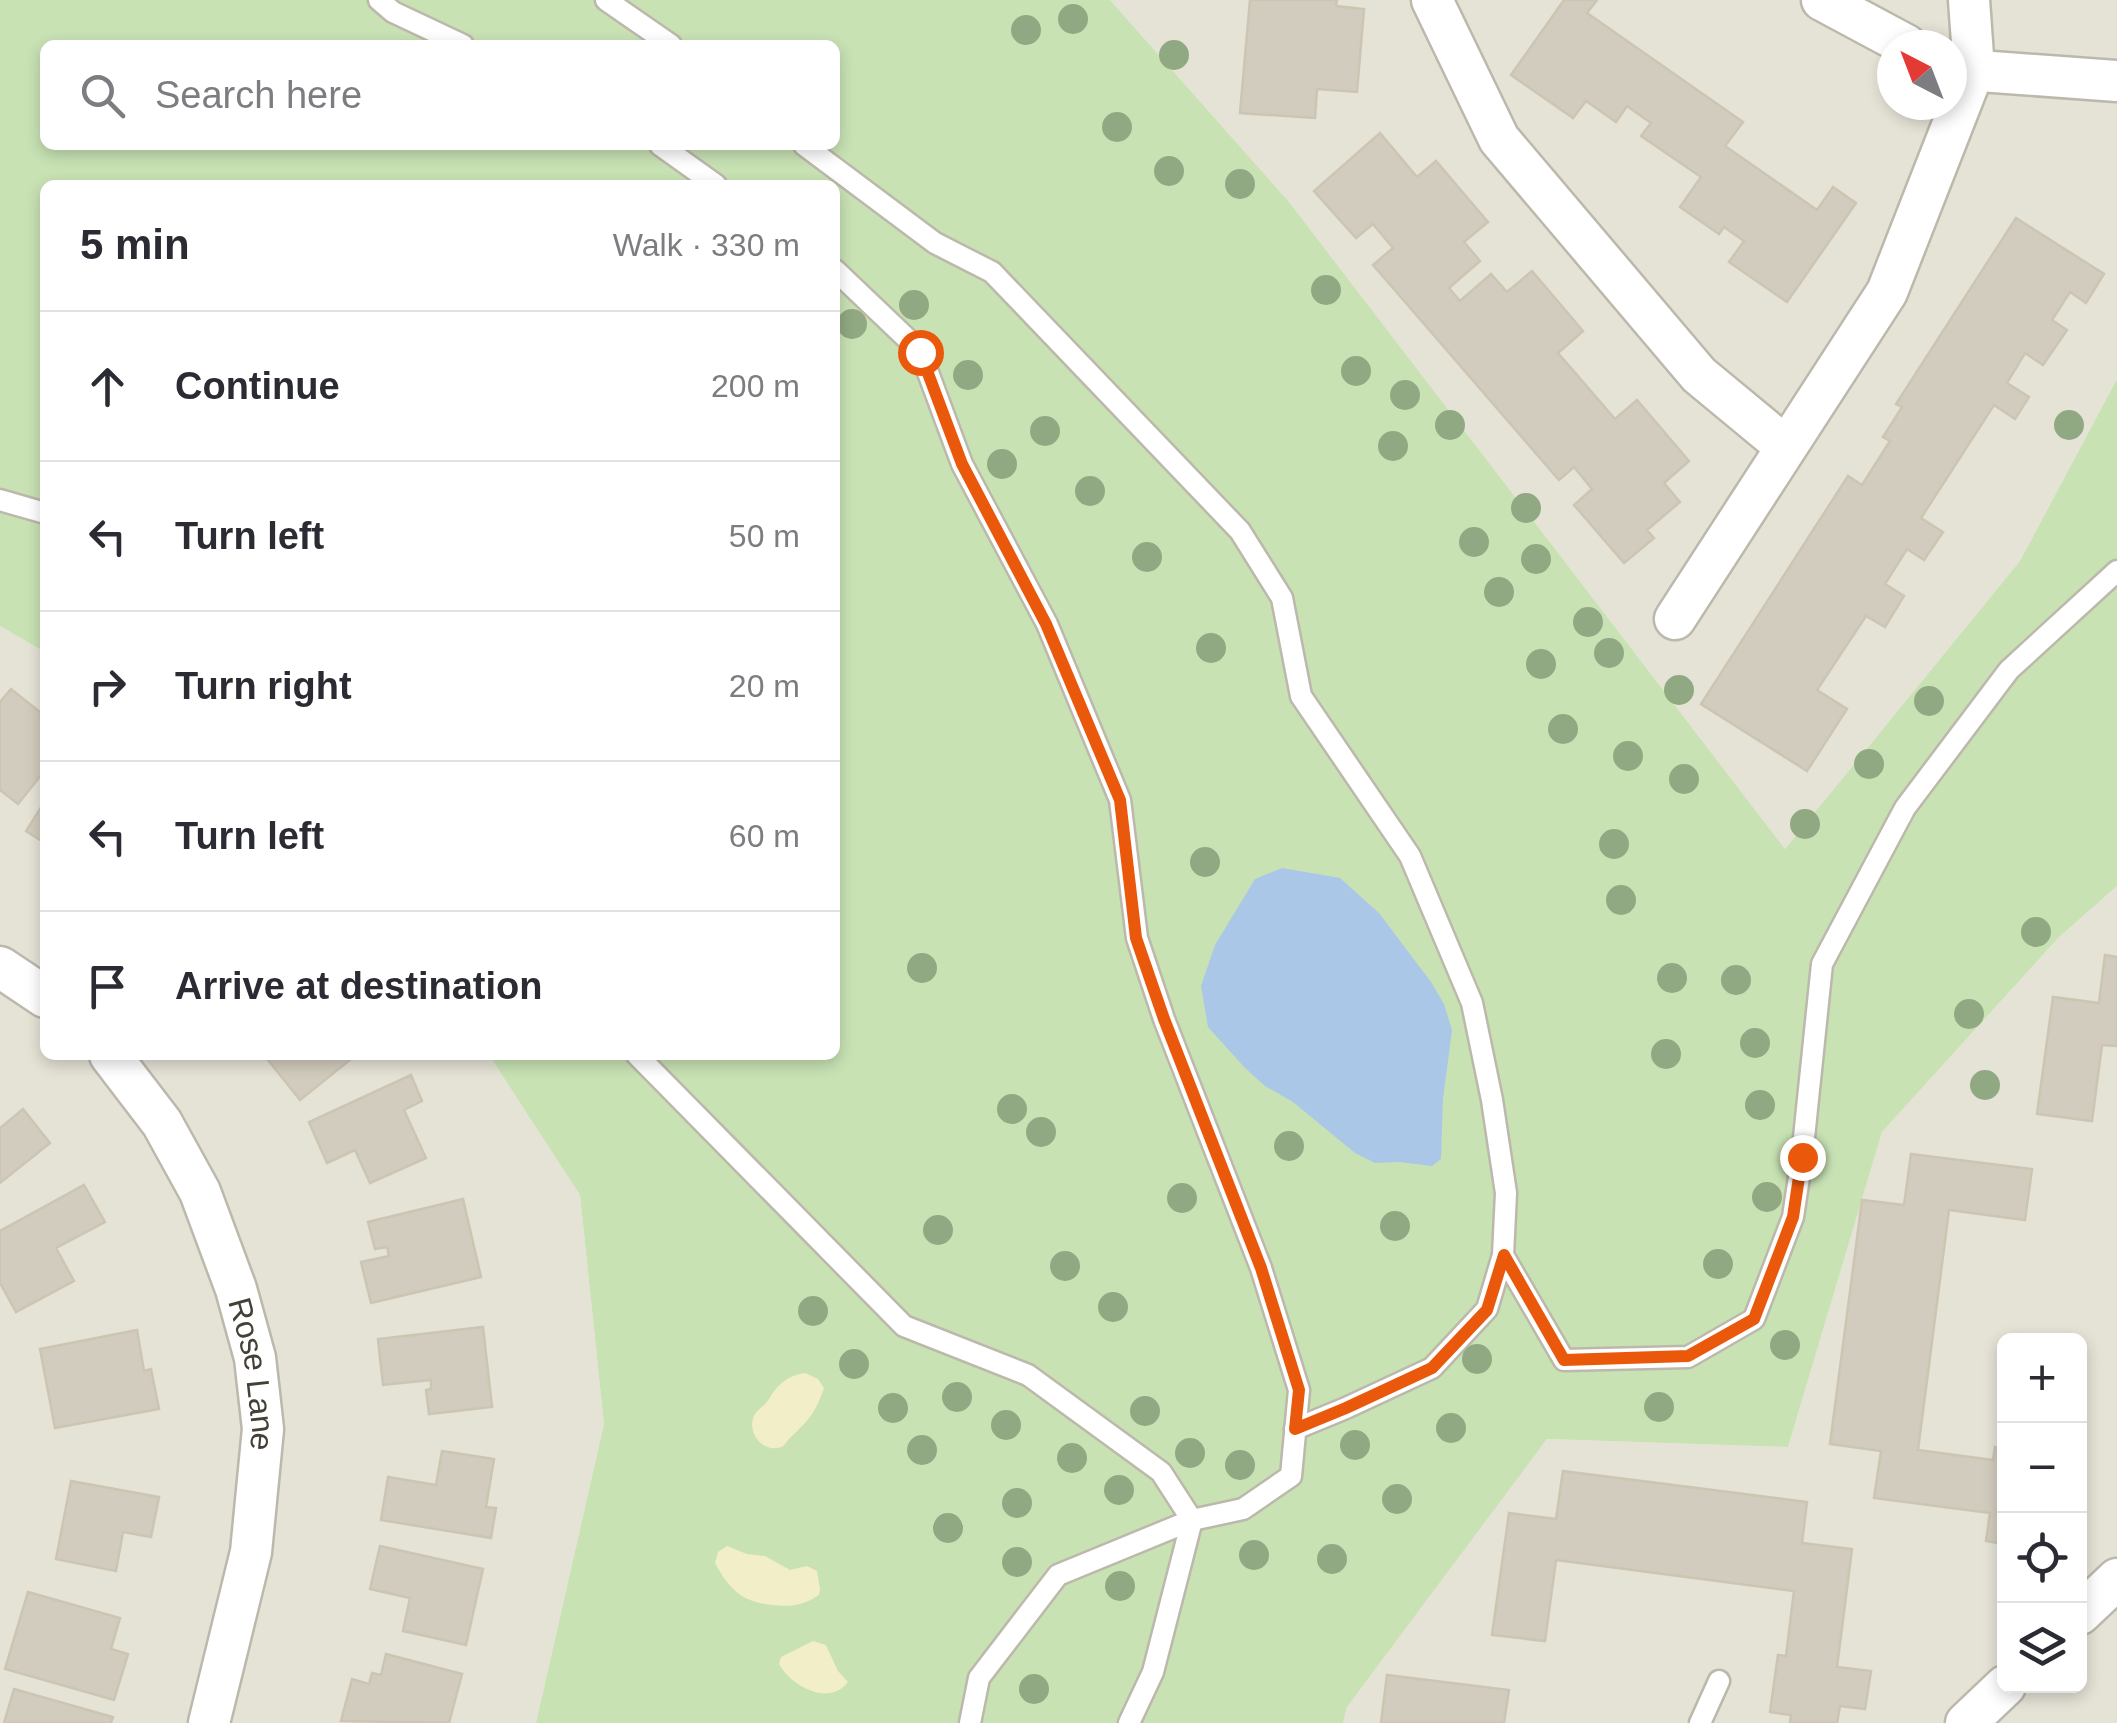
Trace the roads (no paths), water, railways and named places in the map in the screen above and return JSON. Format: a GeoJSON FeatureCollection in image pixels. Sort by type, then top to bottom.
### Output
{"type":"FeatureCollection","features":[{"type":"Feature","properties":{"kind":"street"},"geometry":{"type":"LineString","coordinates":[[1432,0],[1500,138],[1699,375],[1786,447]]}},
{"type":"Feature","properties":{"kind":"street"},"geometry":{"type":"LineString","coordinates":[[1822,0],[1878,30]]}},
{"type":"Feature","properties":{"kind":"street"},"geometry":{"type":"LineString","coordinates":[[1966,30],[1968,0]]}},
{"type":"Feature","properties":{"kind":"street"},"geometry":{"type":"LineString","coordinates":[[1967,69],[2117,81]]}},
{"type":"Feature","properties":{"kind":"street"},"geometry":{"type":"LineString","coordinates":[[1675,619],[1887,292],[1946,120]]}},
{"type":"Feature","properties":{"kind":"street"},"geometry":{"type":"LineString","coordinates":[[0,967],[40,994]]}},
{"type":"Feature","properties":{"kind":"street","name":"Rose Lane"},"geometry":{"type":"LineString","coordinates":[[114,1060],[162,1123],[200,1192],[236,1289],[256,1358],[263,1429],[251,1552],[209,1723]]}},
{"type":"Feature","properties":{"kind":"street"},"geometry":{"type":"LineString","coordinates":[[2087,1607],[2117,1579]]}},
{"type":"Feature","properties":{"kind":"street"},"geometry":{"type":"LineString","coordinates":[[1969,1722],[1998,1693]]}},
{"type":"Feature","properties":{"kind":"lane"},"geometry":{"type":"LineString","coordinates":[[380,0],[393,12],[452,40]]}},
{"type":"Feature","properties":{"kind":"lane"},"geometry":{"type":"LineString","coordinates":[[606,0],[664,40]]}},
{"type":"Feature","properties":{"kind":"lane"},"geometry":{"type":"LineString","coordinates":[[667,150],[709,180]]}},
{"type":"Feature","properties":{"kind":"lane"},"geometry":{"type":"LineString","coordinates":[[811,150],[935,243],[992,272],[1240,531],[1282,598],[1300,696],[1410,856],[1472,1003],[1506,1193],[1504,1255],[1487,1310],[1432,1368],[1295,1429]]}},
{"type":"Feature","properties":{"kind":"lane"},"geometry":{"type":"LineString","coordinates":[[840,275],[920,352],[962,464],[1046,624],[1120,800],[1136,938],[1261,1268],[1299,1390],[1291,1476],[1243,1509],[1192,1520],[1058,1575],[979,1678],[970,1723]]}},
{"type":"Feature","properties":{"kind":"lane"},"geometry":{"type":"LineString","coordinates":[[0,500],[40,512]]}},
{"type":"Feature","properties":{"kind":"lane"},"geometry":{"type":"LineString","coordinates":[[1504,1255],[1564,1360],[1688,1356],[1754,1319],[1793,1217],[1822,964],[1905,808],[2008,670],[2117,571]]}},
{"type":"Feature","properties":{"kind":"lane"},"geometry":{"type":"LineString","coordinates":[[642,1060],[904,1326],[1028,1375],[1161,1472],[1192,1520],[1153,1672],[1129,1723]]}},
{"type":"Feature","properties":{"kind":"lane"},"geometry":{"type":"LineString","coordinates":[[1700,1723],[1719,1680]]}},
{"type":"Feature","properties":{"kind":"water"},"geometry":{"type":"Polygon","coordinates":[[[1282,868],[1340,878],[1379,913],[1444,1004],[1452,1030],[1443,1099],[1441,1159],[1432,1166],[1375,1163],[1355,1153],[1293,1102],[1265,1086],[1208,1027],[1201,986],[1215,945],[1255,879],[1282,868]]]}}]}
